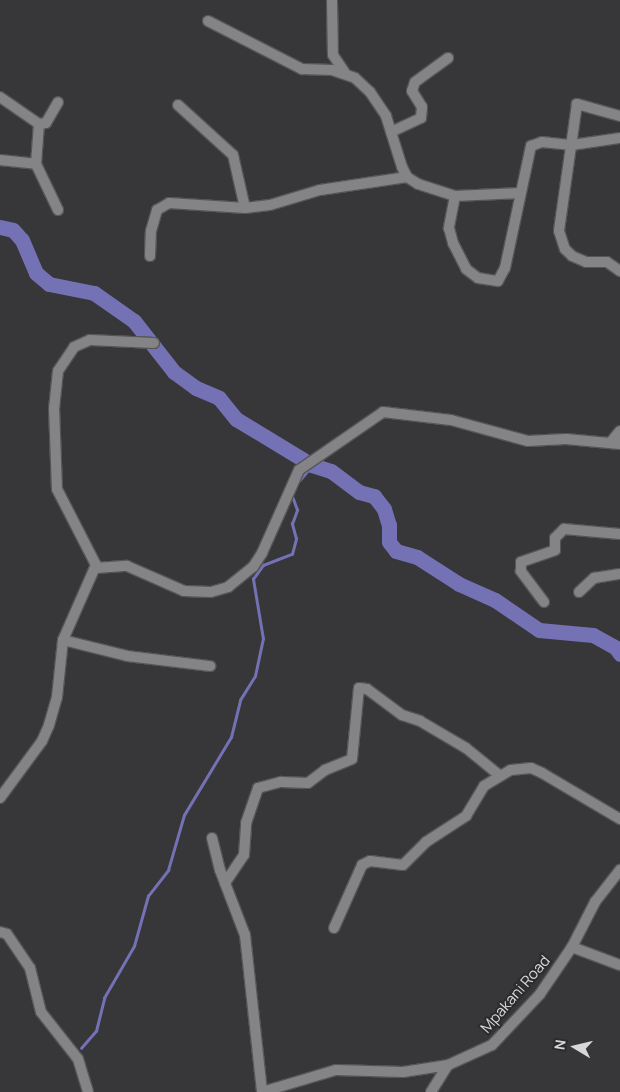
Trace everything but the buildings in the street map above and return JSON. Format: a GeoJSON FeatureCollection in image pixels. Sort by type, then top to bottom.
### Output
{"type":"FeatureCollection","features":[{"type":"Feature","properties":{"kind":"street"},"geometry":{"type":"LineString","coordinates":[[332,0],[333,55],[345,73],[370,92],[386,116],[407,177]]}},
{"type":"Feature","properties":{"kind":"street"},"geometry":{"type":"LineString","coordinates":[[208,21],[302,70],[345,73]]}},
{"type":"Feature","properties":{"kind":"street"},"geometry":{"type":"LineString","coordinates":[[391,132],[421,118],[422,107],[412,91],[415,82],[448,58]]}},
{"type":"Feature","properties":{"kind":"street"},"geometry":{"type":"LineString","coordinates":[[0,97],[39,124],[46,123],[58,102]]}},
{"type":"Feature","properties":{"kind":"street"},"geometry":{"type":"LineString","coordinates":[[620,116],[576,104],[572,145],[559,214],[561,240],[572,256],[580,260],[607,262],[620,271]]}},
{"type":"Feature","properties":{"kind":"street"},"geometry":{"type":"LineString","coordinates":[[178,105],[233,155],[245,208]]}},
{"type":"Feature","properties":{"kind":"street"},"geometry":{"type":"LineString","coordinates":[[39,124],[36,164],[58,210]]}},
{"type":"Feature","properties":{"kind":"street"},"geometry":{"type":"LineString","coordinates":[[455,196],[449,228],[453,243],[466,269],[478,278],[498,281],[505,268],[531,146],[542,142],[572,145],[620,138]]}},
{"type":"Feature","properties":{"kind":"street"},"geometry":{"type":"LineString","coordinates":[[0,160],[36,164]]}},
{"type":"Feature","properties":{"kind":"street"},"geometry":{"type":"LineString","coordinates":[[150,256],[151,231],[157,210],[163,205],[245,208],[270,205],[320,190],[407,177],[455,196],[520,193]]}},
{"type":"Feature","properties":{"kind":"street"},"geometry":{"type":"LineString","coordinates":[[0,798],[42,741],[49,725],[57,697],[62,640],[96,568],[96,559],[57,489],[54,409],[56,380],[62,362],[71,350],[90,340],[154,343]]}},
{"type":"Feature","properties":{"kind":"street"},"geometry":{"type":"LineString","coordinates":[[96,568],[127,566],[184,592],[211,592],[228,587],[253,567],[262,553],[299,470],[315,457],[345,440],[372,417],[389,411],[451,420],[528,441],[615,443],[620,431]]}},
{"type":"Feature","properties":{"kind":"street"},"geometry":{"type":"LineString","coordinates":[[544,602],[521,571],[521,562],[555,550],[555,538],[564,529],[620,534]]}},
{"type":"Feature","properties":{"kind":"street"},"geometry":{"type":"LineString","coordinates":[[579,592],[594,578],[620,574]]}},
{"type":"Feature","properties":{"kind":"street"},"geometry":{"type":"LineString","coordinates":[[62,640],[127,656],[210,666]]}},
{"type":"Feature","properties":{"kind":"street"},"geometry":{"type":"LineString","coordinates":[[225,883],[244,855],[246,823],[258,788],[281,782],[308,783],[325,770],[352,758],[359,688],[367,689],[402,715],[420,721],[466,748],[499,775]]}},
{"type":"Feature","properties":{"kind":"street"},"geometry":{"type":"LineString","coordinates":[[334,928],[362,864],[370,861],[403,865],[426,842],[459,822],[484,786],[499,775],[531,768],[569,786],[620,819]]}},
{"type":"Feature","properties":{"kind":"street"},"geometry":{"type":"LineString","coordinates":[[212,838],[225,883],[245,935],[262,1092]]}},
{"type":"Feature","properties":{"kind":"street","name":"Mpakani Road"},"geometry":{"type":"LineString","coordinates":[[262,1092],[336,1070],[403,1072],[448,1065],[492,1045],[540,994],[572,947],[595,902],[620,870]]}},
{"type":"Feature","properties":{"kind":"street"},"geometry":{"type":"LineString","coordinates":[[0,932],[7,934],[30,968],[41,1012],[78,1058],[88,1092]]}},
{"type":"Feature","properties":{"kind":"street"},"geometry":{"type":"LineString","coordinates":[[572,947],[620,965]]}},
{"type":"Feature","properties":{"kind":"street"},"geometry":{"type":"LineString","coordinates":[[431,1092],[448,1065]]}},
{"type":"Feature","properties":{"kind":"waterway"},"geometry":{"type":"LineString","coordinates":[[0,227],[13,230],[22,240],[36,273],[49,284],[94,293],[134,321],[174,372],[196,388],[219,398],[236,419],[312,465],[331,471],[359,492],[374,496],[384,509],[389,525],[389,542],[396,551],[417,557],[459,584],[495,600],[539,630],[593,635],[616,648],[620,654]]}},
{"type":"Feature","properties":{"kind":"waterway"},"geometry":{"type":"LineString","coordinates":[[299,481],[310,468]]}},
{"type":"Feature","properties":{"kind":"waterway"},"geometry":{"type":"LineString","coordinates":[[81,1048],[96,1031],[104,998],[134,946],[148,896],[168,870],[184,815],[231,737],[240,700],[255,676],[263,639],[253,579],[263,565],[292,554],[296,539],[292,524],[297,510],[292,496]]}}]}
